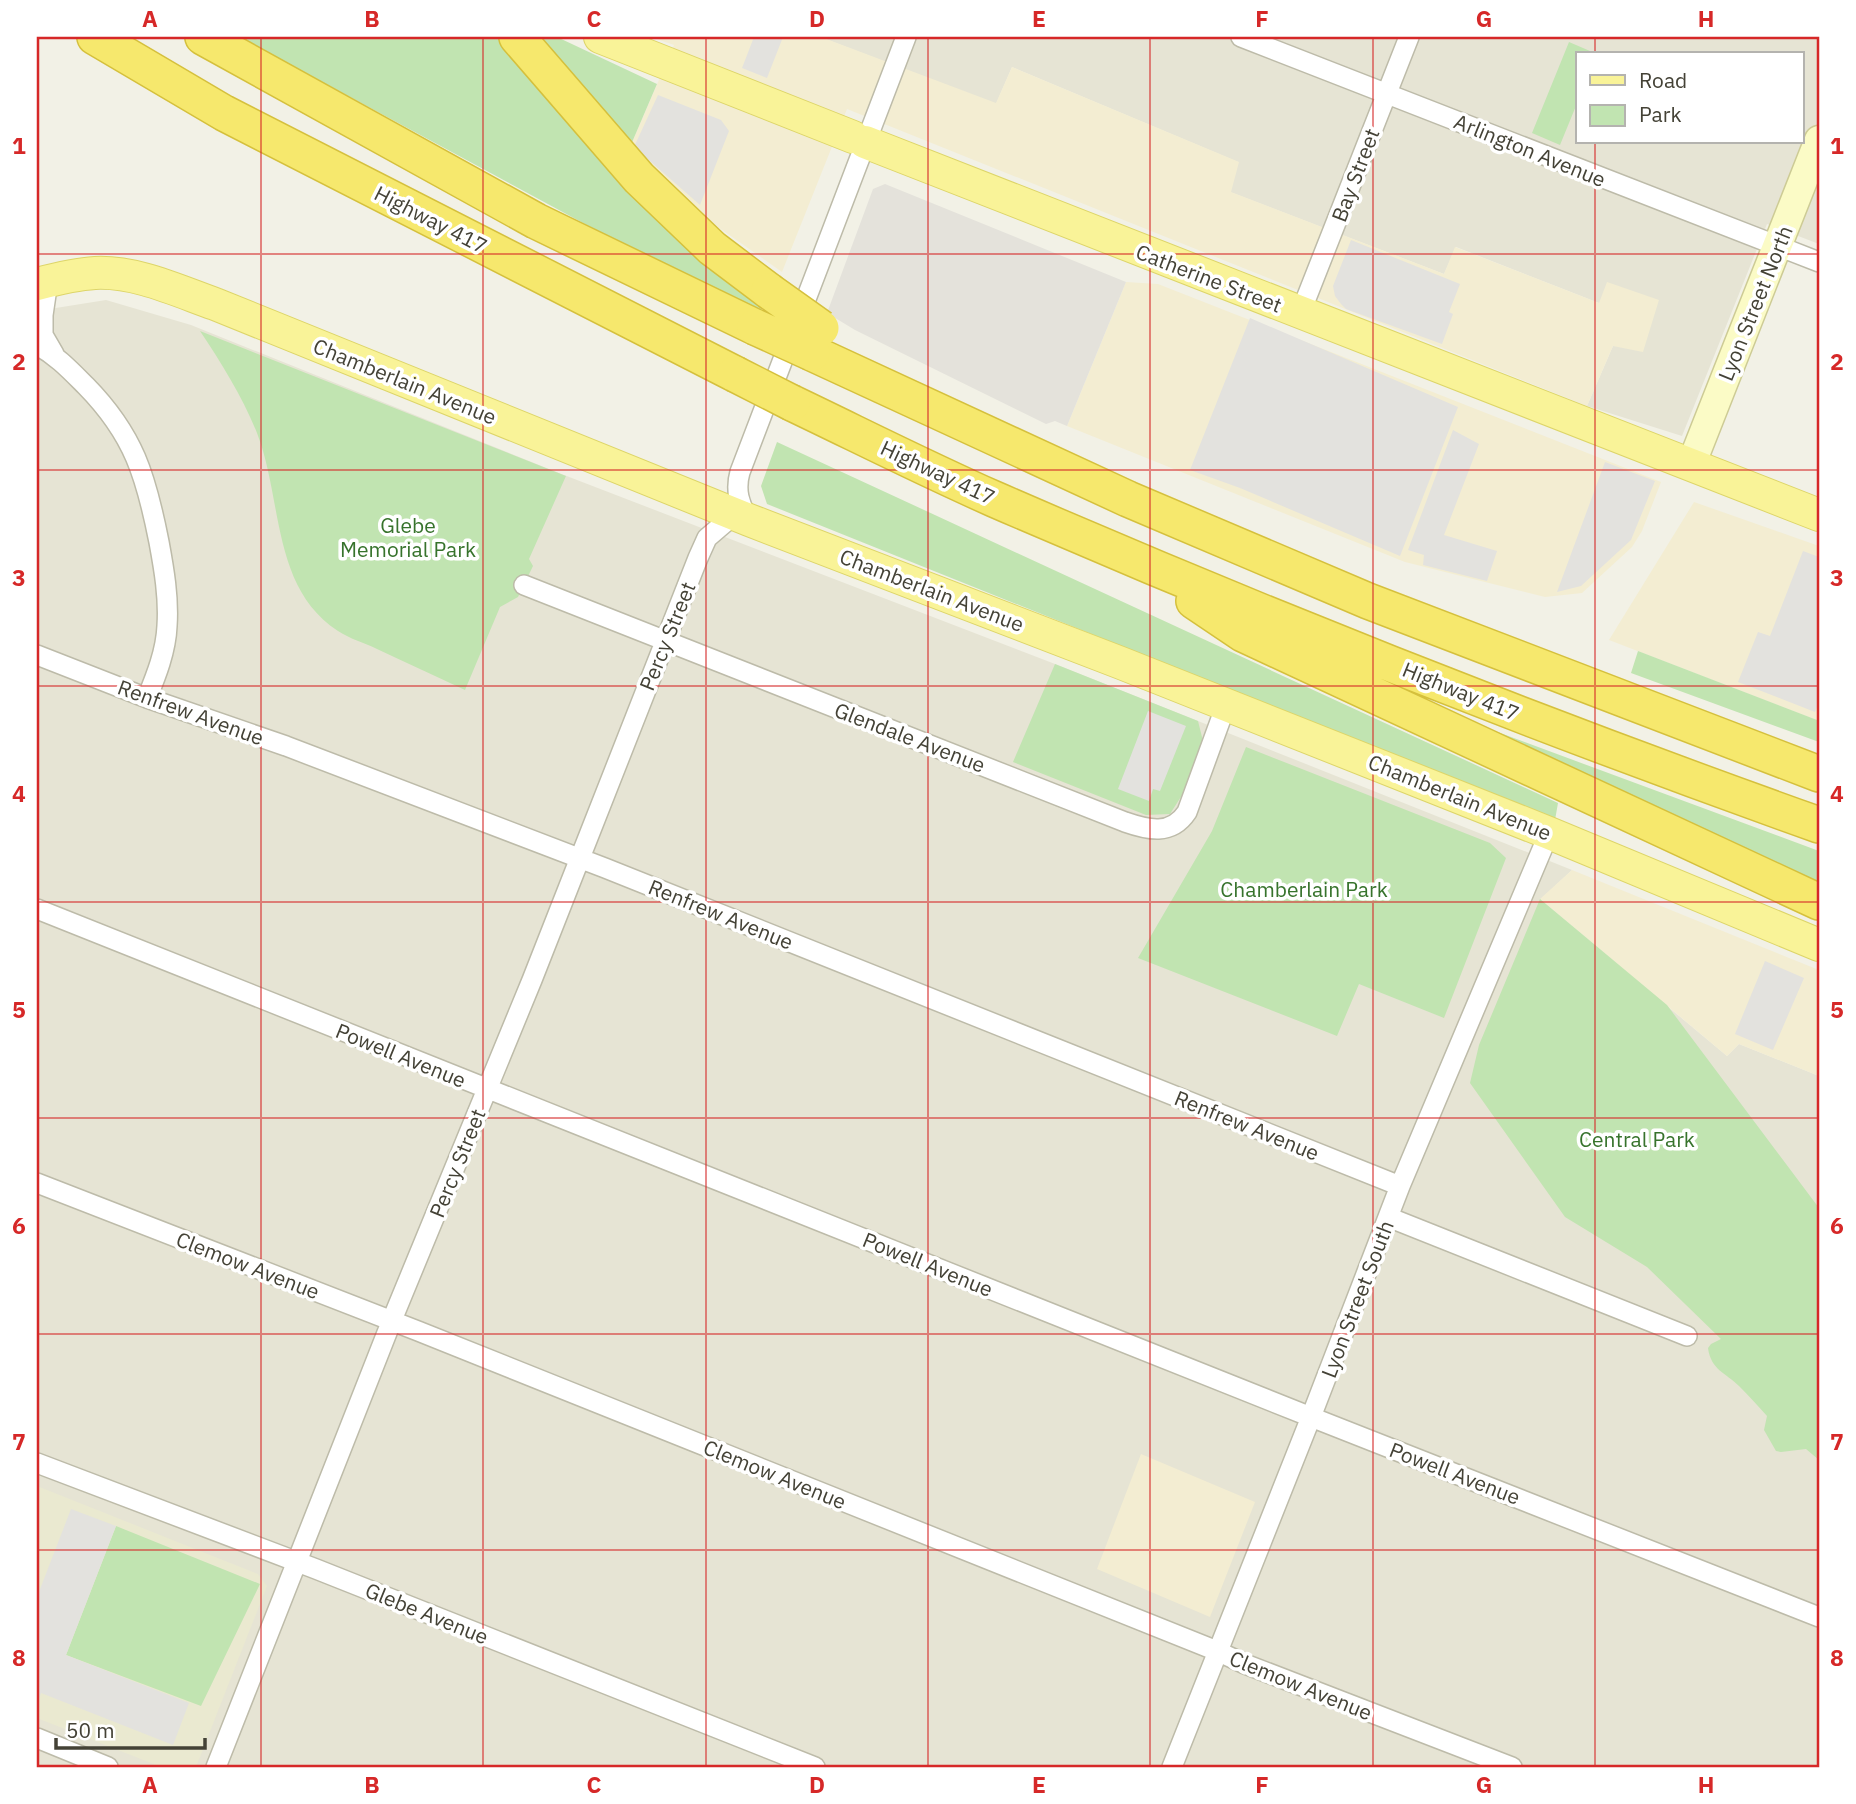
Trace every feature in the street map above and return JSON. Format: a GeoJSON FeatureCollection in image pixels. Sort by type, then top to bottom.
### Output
{"type":"FeatureCollection","features":[{"type":"Feature","properties":{"kind":"highway","name":"Highway 417"},"geometry":{"type":"LineString","coordinates":[[95,37],[224,113],[792,403],[992,498],[1236,601],[1530,718],[1819,825]]}},
{"type":"Feature","properties":{"kind":"highway"},"geometry":{"type":"LineString","coordinates":[[203,37],[536,221],[755,327],[816,341],[956,418],[1128,499],[1368,601],[1819,774]]}},
{"type":"Feature","properties":{"kind":"highway"},"geometry":{"type":"LineString","coordinates":[[517,37],[656,195],[712,248],[769,291],[816,341]]}},
{"type":"Feature","properties":{"kind":"highway"},"geometry":{"type":"LineString","coordinates":[[1108,547],[1243,634],[1819,902]]}},
{"type":"Feature","properties":{"kind":"main road","name":"Catherine Street"},"geometry":{"type":"LineString","coordinates":[[600,37],[1300,314],[1819,515]]}},
{"type":"Feature","properties":{"kind":"main road","name":"Lyon Street North"},"geometry":{"type":"LineString","coordinates":[[1691,465],[1819,141]]}},
{"type":"Feature","properties":{"kind":"main road","name":"Chamberlain Avenue"},"geometry":{"type":"LineString","coordinates":[[42,282],[97,273],[119,275],[141,279],[203,299],[731,512],[1549,832],[1814,942]]}},
{"type":"Feature","properties":{"kind":"street"},"geometry":{"type":"LineString","coordinates":[[731,512],[743,510],[737,490],[740,472],[859,140],[906,37]]}},
{"type":"Feature","properties":{"kind":"street","name":"Arlington Avenue"},"geometry":{"type":"LineString","coordinates":[[1241,37],[1819,262]]}},
{"type":"Feature","properties":{"kind":"street","name":"Bay Street"},"geometry":{"type":"LineString","coordinates":[[1300,314],[1409,37]]}},
{"type":"Feature","properties":{"kind":"street"},"geometry":{"type":"LineString","coordinates":[[42,282],[45,350],[103,404],[114,418],[131,444],[149,491],[166,587],[167,626],[159,665],[147,698]]}},
{"type":"Feature","properties":{"kind":"street","name":"Percy Street"},"geometry":{"type":"LineString","coordinates":[[698,558],[696,534],[731,512]]}},
{"type":"Feature","properties":{"kind":"street","name":"Percy Street"},"geometry":{"type":"LineString","coordinates":[[216,1767],[698,558],[707,538],[731,512]]}},
{"type":"Feature","properties":{"kind":"street","name":"Glendale Avenue"},"geometry":{"type":"LineString","coordinates":[[524,585],[1125,821],[1158,830],[1175,825],[1187,812],[1226,705]]}},
{"type":"Feature","properties":{"kind":"street","name":"Renfrew Avenue"},"geometry":{"type":"LineString","coordinates":[[37,654],[147,698],[286,746],[578,858],[1400,1186]]}},
{"type":"Feature","properties":{"kind":"street","name":"Lyon Street South"},"geometry":{"type":"LineString","coordinates":[[1172,1767],[1400,1186],[1549,832]]}},
{"type":"Feature","properties":{"kind":"street","name":"Powell Avenue"},"geometry":{"type":"LineString","coordinates":[[37,909],[1311,1417],[1819,1616]]}},
{"type":"Feature","properties":{"kind":"street","name":"Clemow Avenue"},"geometry":{"type":"LineString","coordinates":[[37,1183],[392,1320],[1245,1664],[1512,1767]]}},
{"type":"Feature","properties":{"kind":"street"},"geometry":{"type":"LineString","coordinates":[[1388,1217],[1687,1336]]}},
{"type":"Feature","properties":{"kind":"street","name":"Glebe Avenue"},"geometry":{"type":"LineString","coordinates":[[37,1463],[297,1562],[815,1767]]}},
{"type":"Feature","properties":{"kind":"street"},"geometry":{"type":"LineString","coordinates":[[37,1738],[108,1767]]}},
{"type":"Feature","properties":{"kind":"shaded area"},"geometry":{"type":"Polygon","coordinates":[[[651,37],[821,37],[996,103],[1012,67],[1239,162],[1231,192],[1444,274],[1455,247],[1599,303],[1607,282],[1659,300],[1643,352],[1613,346],[1587,406],[847,109],[782,272],[718,227],[630,147],[674,45],[651,37]]]}},
{"type":"Feature","properties":{"kind":"shaded area"},"geometry":{"type":"Polygon","coordinates":[[[754,37],[783,37],[767,78],[742,68],[754,37]]]}},
{"type":"Feature","properties":{"kind":"shaded area"},"geometry":{"type":"Polygon","coordinates":[[[820,37],[1819,37],[1819,244],[1767,224],[1682,436],[1587,406],[1613,346],[1599,303],[1456,247],[1444,274],[1230,192],[1238,162],[1012,67],[996,104],[820,37]]]}},
{"type":"Feature","properties":{"kind":"shaded area"},"geometry":{"type":"Polygon","coordinates":[[[658,95],[721,120],[729,131],[700,205],[634,147],[658,95]]]}},
{"type":"Feature","properties":{"kind":"shaded area"},"geometry":{"type":"Polygon","coordinates":[[[885,184],[1126,282],[1067,426],[1055,421],[1046,424],[855,330],[827,313],[873,189],[885,184]]]}},
{"type":"Feature","properties":{"kind":"shaded area"},"geometry":{"type":"Polygon","coordinates":[[[1351,240],[1460,284],[1449,312],[1453,314],[1442,344],[1346,309],[1341,304],[1335,296],[1333,286],[1351,240]]]}},
{"type":"Feature","properties":{"kind":"shaded area"},"geometry":{"type":"Polygon","coordinates":[[[1126,282],[1158,284],[1661,482],[1642,531],[1632,547],[1582,593],[1545,597],[1405,562],[1067,426],[1126,282]]]}},
{"type":"Feature","properties":{"kind":"shaded area"},"geometry":{"type":"Polygon","coordinates":[[[106,300],[191,325],[564,475],[1055,664],[1572,870],[1540,900],[1727,1056],[1739,1044],[1819,1076],[1819,1767],[37,1767],[37,311],[106,300]]]}},
{"type":"Feature","properties":{"kind":"shaded area"},"geometry":{"type":"Polygon","coordinates":[[[1250,318],[1458,407],[1400,556],[1240,488],[1190,470],[1250,318]]]}},
{"type":"Feature","properties":{"kind":"shaded area"},"geometry":{"type":"Polygon","coordinates":[[[1453,430],[1479,444],[1444,535],[1497,551],[1487,581],[1423,565],[1424,555],[1408,550],[1453,430]]]}},
{"type":"Feature","properties":{"kind":"shaded area"},"geometry":{"type":"Polygon","coordinates":[[[1605,462],[1655,481],[1631,540],[1581,586],[1557,592],[1605,462]]]}},
{"type":"Feature","properties":{"kind":"shaded area"},"geometry":{"type":"Polygon","coordinates":[[[1694,502],[1819,546],[1819,721],[1609,640],[1694,502]]]}},
{"type":"Feature","properties":{"kind":"shaded area"},"geometry":{"type":"Polygon","coordinates":[[[1803,551],[1819,557],[1819,702],[1815,712],[1738,682],[1758,632],[1770,636],[1803,551]]]}},
{"type":"Feature","properties":{"kind":"shaded area"},"geometry":{"type":"Polygon","coordinates":[[[1148,711],[1186,726],[1160,791],[1153,789],[1149,801],[1118,789],[1148,711]]]}},
{"type":"Feature","properties":{"kind":"shaded area"},"geometry":{"type":"Polygon","coordinates":[[[1572,870],[1819,970],[1819,1076],[1739,1044],[1727,1056],[1540,899],[1572,870]]]}},
{"type":"Feature","properties":{"kind":"shaded area"},"geometry":{"type":"Polygon","coordinates":[[[1765,961],[1804,978],[1773,1050],[1735,1034],[1765,961]]]}},
{"type":"Feature","properties":{"kind":"shaded area"},"geometry":{"type":"Polygon","coordinates":[[[1141,1454],[1255,1502],[1210,1617],[1097,1569],[1141,1454]]]}},
{"type":"Feature","properties":{"kind":"shaded area"},"geometry":{"type":"Polygon","coordinates":[[[37,1486],[258,1574],[267,1586],[196,1767],[161,1767],[37,1718],[37,1486]]]}},
{"type":"Feature","properties":{"kind":"shaded area"},"geometry":{"type":"Polygon","coordinates":[[[71,1509],[116,1526],[66,1655],[189,1703],[173,1745],[41,1693],[37,1704],[37,1597],[71,1509]]]}},
{"type":"Feature","properties":{"kind":"green space"},"geometry":{"type":"Polygon","coordinates":[[[239,37],[510,37],[766,297],[757,317],[239,37]]]}},
{"type":"Feature","properties":{"kind":"green space"},"geometry":{"type":"Polygon","coordinates":[[[526,37],[557,37],[657,84],[630,147],[526,37]]]}},
{"type":"Feature","properties":{"kind":"green space"},"geometry":{"type":"Polygon","coordinates":[[[1569,42],[1592,52],[1576,52],[1576,106],[1560,145],[1532,133],[1569,42]]]}},
{"type":"Feature","properties":{"kind":"green space","name":"Glebe Memorial Park"},"geometry":{"type":"Polygon","coordinates":[[[200,331],[566,476],[529,559],[533,566],[518,597],[500,607],[465,690],[343,634],[316,613],[301,591],[290,567],[257,433],[231,380],[200,331]]]}},
{"type":"Feature","properties":{"kind":"green space"},"geometry":{"type":"Polygon","coordinates":[[[777,442],[1558,803],[1555,820],[767,504],[761,486],[777,442]]]}},
{"type":"Feature","properties":{"kind":"green space"},"geometry":{"type":"Polygon","coordinates":[[[1638,651],[1819,721],[1819,742],[1631,673],[1638,651]]]}},
{"type":"Feature","properties":{"kind":"green space"},"geometry":{"type":"Polygon","coordinates":[[[1055,664],[1198,721],[1203,741],[1184,792],[1170,814],[1146,815],[1013,762],[1055,664]]]}},
{"type":"Feature","properties":{"kind":"green space"},"geometry":{"type":"Polygon","coordinates":[[[1484,727],[1819,851],[1819,886],[1484,727]]]}},
{"type":"Feature","properties":{"kind":"green space","name":"Chamberlain Park"},"geometry":{"type":"Polygon","coordinates":[[[1246,747],[1490,843],[1506,858],[1444,1018],[1359,984],[1337,1036],[1138,958],[1212,831],[1246,747]]]}},
{"type":"Feature","properties":{"kind":"green space","name":"Central Park"},"geometry":{"type":"Polygon","coordinates":[[[1540,899],[1667,1005],[1819,1208],[1819,1460],[1806,1449],[1776,1451],[1764,1430],[1767,1416],[1712,1361],[1708,1348],[1721,1339],[1647,1267],[1565,1217],[1470,1083],[1479,1045],[1540,899]]]}},
{"type":"Feature","properties":{"kind":"green space"},"geometry":{"type":"Polygon","coordinates":[[[116,1526],[260,1584],[201,1706],[66,1655],[116,1526]]]}}]}
